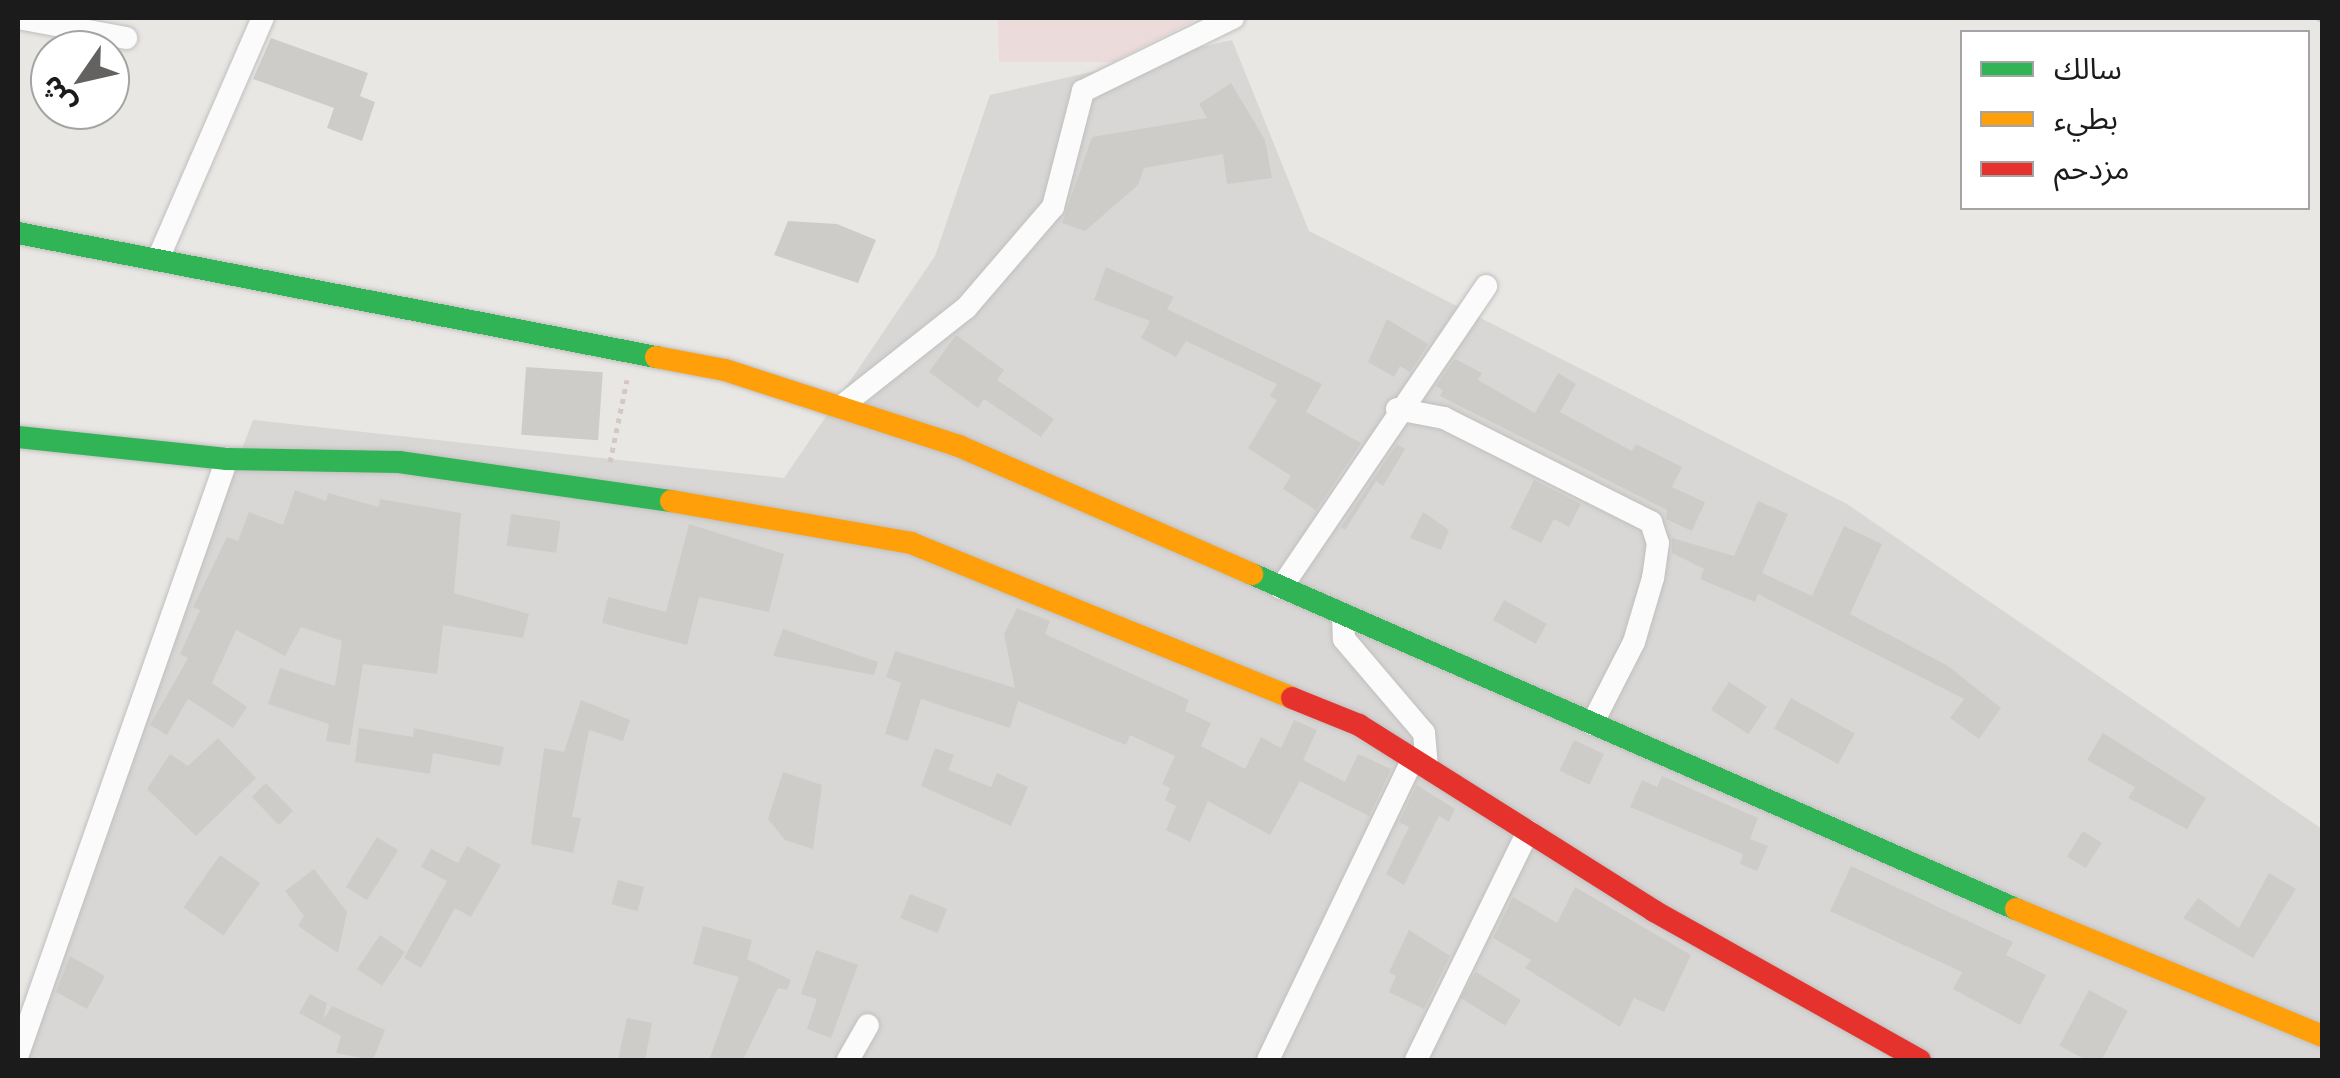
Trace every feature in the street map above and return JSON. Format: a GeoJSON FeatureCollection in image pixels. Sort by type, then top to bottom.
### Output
{"type":"FeatureCollection","features":[{"type":"Feature","properties":{"kind":"main road"},"geometry":{"type":"LineString","coordinates":[[18,233],[626,350],[844,405],[959,446],[1592,724],[2322,1036]]}},
{"type":"Feature","properties":{"kind":"main road"},"geometry":{"type":"LineString","coordinates":[[18,437],[227,459],[399,462],[604,489],[911,544],[1359,725],[1654,911],[1920,1060]]}},
{"type":"Feature","properties":{"kind":"street"},"geometry":{"type":"LineString","coordinates":[[18,18],[83,30]]}},
{"type":"Feature","properties":{"kind":"street"},"geometry":{"type":"LineString","coordinates":[[158,259],[264,18]]}},
{"type":"Feature","properties":{"kind":"street"},"geometry":{"type":"LineString","coordinates":[[844,405],[966,308],[1053,207],[1083,90],[1234,18]]}},
{"type":"Feature","properties":{"kind":"street"},"geometry":{"type":"LineString","coordinates":[[1281,588],[1397,408],[1486,286]]}},
{"type":"Feature","properties":{"kind":"street"},"geometry":{"type":"LineString","coordinates":[[1397,408],[1444,418],[1651,522],[1658,543],[1653,578],[1634,642],[1592,724]]}},
{"type":"Feature","properties":{"kind":"street"},"geometry":{"type":"LineString","coordinates":[[18,1054],[227,459]]}},
{"type":"Feature","properties":{"kind":"street"},"geometry":{"type":"LineString","coordinates":[[1268,1060],[1420,763],[1424,733],[1344,639],[1342,615]]}},
{"type":"Feature","properties":{"kind":"street"},"geometry":{"type":"LineString","coordinates":[[1416,1060],[1528,831]]}},
{"type":"Feature","properties":{"kind":"street"},"geometry":{"type":"LineString","coordinates":[[848,1060],[868,1025]]}},
{"type":"Feature","properties":{"kind":"path"},"geometry":{"type":"LineString","coordinates":[[604,489],[627,390],[626,350]]}},
{"type":"Feature","properties":{"kind":"shaded area"},"geometry":{"type":"Polygon","coordinates":[[[998,18],[1199,18],[1113,62],[999,62],[998,18]]]}},
{"type":"Feature","properties":{"kind":"shaded area"},"geometry":{"type":"Polygon","coordinates":[[[1232,40],[1309,231],[1847,504],[2322,829],[2322,1060],[18,1060],[21,1028],[253,420],[784,478],[935,256],[990,95],[1232,40]]]}},
{"type":"Feature","properties":{"kind":"building"},"geometry":{"type":"Polygon","coordinates":[[[271,38],[368,73],[360,96],[375,102],[362,141],[327,128],[334,108],[253,79],[271,38]]]}},
{"type":"Feature","properties":{"kind":"building"},"geometry":{"type":"Polygon","coordinates":[[[1231,83],[1265,140],[1272,178],[1227,184],[1223,154],[1144,168],[1138,185],[1085,231],[1062,223],[1092,137],[1207,118],[1199,104],[1231,83]]]}},
{"type":"Feature","properties":{"kind":"building"},"geometry":{"type":"Polygon","coordinates":[[[788,221],[837,224],[876,240],[858,283],[774,255],[788,221]]]}},
{"type":"Feature","properties":{"kind":"building"},"geometry":{"type":"Polygon","coordinates":[[[1106,267],[1174,297],[1167,309],[1322,384],[1306,412],[1361,443],[1316,510],[1283,489],[1291,476],[1248,448],[1277,400],[1270,396],[1277,384],[1186,341],[1176,357],[1141,338],[1150,321],[1094,300],[1106,267]]]}},
{"type":"Feature","properties":{"kind":"building"},"geometry":{"type":"Polygon","coordinates":[[[1387,319],[1428,344],[1410,372],[1400,366],[1394,377],[1368,362],[1387,319]]]}},
{"type":"Feature","properties":{"kind":"building"},"geometry":{"type":"Polygon","coordinates":[[[956,335],[1004,370],[997,380],[1054,419],[1041,437],[984,399],[978,408],[929,372],[956,335]]]}},
{"type":"Feature","properties":{"kind":"building"},"geometry":{"type":"Polygon","coordinates":[[[1455,359],[1482,373],[1478,380],[1535,413],[1558,373],[1576,384],[1560,412],[1632,451],[1636,444],[1682,467],[1672,487],[1705,502],[1692,531],[1666,519],[1667,510],[1440,396],[1443,390],[1436,386],[1455,359]]]}},
{"type":"Feature","properties":{"kind":"building"},"geometry":{"type":"Polygon","coordinates":[[[526,367],[603,372],[598,440],[521,435],[526,367]]]}},
{"type":"Feature","properties":{"kind":"building"},"geometry":{"type":"Polygon","coordinates":[[[1397,444],[1405,449],[1383,486],[1376,481],[1345,530],[1341,527],[1397,444]]]}},
{"type":"Feature","properties":{"kind":"building"},"geometry":{"type":"Polygon","coordinates":[[[1534,480],[1581,504],[1569,527],[1554,519],[1541,543],[1510,528],[1534,480]]]}},
{"type":"Feature","properties":{"kind":"building"},"geometry":{"type":"Polygon","coordinates":[[[295,490],[326,501],[328,493],[379,507],[380,499],[461,513],[454,593],[529,614],[523,638],[443,625],[437,674],[363,664],[350,745],[326,741],[329,724],[268,704],[280,668],[335,686],[342,641],[301,627],[285,656],[236,630],[212,683],[247,707],[233,728],[188,699],[167,735],[150,725],[188,658],[180,654],[200,610],[193,607],[227,537],[238,541],[249,512],[283,525],[295,490]]]}},
{"type":"Feature","properties":{"kind":"building"},"geometry":{"type":"Polygon","coordinates":[[[1758,501],[1788,514],[1762,573],[1812,596],[1844,526],[1882,544],[1850,614],[1948,666],[2001,708],[1979,739],[1950,718],[1964,699],[1758,594],[1755,602],[1700,579],[1704,569],[1672,553],[1672,538],[1734,556],[1758,501]]]}},
{"type":"Feature","properties":{"kind":"building"},"geometry":{"type":"Polygon","coordinates":[[[1423,512],[1449,530],[1441,550],[1410,538],[1423,512]]]}},
{"type":"Feature","properties":{"kind":"building"},"geometry":{"type":"Polygon","coordinates":[[[511,514],[561,521],[556,553],[507,546],[511,514]]]}},
{"type":"Feature","properties":{"kind":"building"},"geometry":{"type":"Polygon","coordinates":[[[689,524],[784,554],[769,612],[699,597],[687,645],[602,623],[608,597],[666,612],[689,524]]]}},
{"type":"Feature","properties":{"kind":"building"},"geometry":{"type":"Polygon","coordinates":[[[1504,600],[1547,624],[1536,644],[1493,620],[1504,600]]]}},
{"type":"Feature","properties":{"kind":"building"},"geometry":{"type":"Polygon","coordinates":[[[1017,608],[1050,621],[1045,634],[1189,700],[1185,711],[1211,723],[1201,746],[1245,769],[1261,737],[1281,748],[1294,720],[1317,730],[1303,760],[1345,782],[1358,754],[1391,769],[1369,816],[1300,781],[1270,835],[1208,801],[1190,842],[1166,830],[1176,806],[1165,800],[1170,788],[1162,784],[1175,756],[1130,735],[1126,745],[1018,701],[1010,728],[921,699],[908,741],[885,734],[901,683],[886,677],[895,651],[1015,688],[1004,634],[1017,608]]]}},
{"type":"Feature","properties":{"kind":"building"},"geometry":{"type":"Polygon","coordinates":[[[783,629],[878,662],[874,675],[773,656],[783,629]]]}},
{"type":"Feature","properties":{"kind":"building"},"geometry":{"type":"Polygon","coordinates":[[[1729,682],[1767,707],[1749,734],[1711,710],[1729,682]]]}},
{"type":"Feature","properties":{"kind":"building"},"geometry":{"type":"Polygon","coordinates":[[[1791,698],[1855,733],[1838,764],[1774,729],[1791,698]]]}},
{"type":"Feature","properties":{"kind":"building"},"geometry":{"type":"Polygon","coordinates":[[[581,700],[630,720],[623,741],[589,730],[572,817],[581,818],[573,853],[531,844],[544,748],[564,752],[581,700]]]}},
{"type":"Feature","properties":{"kind":"building"},"geometry":{"type":"Polygon","coordinates":[[[359,728],[413,737],[414,728],[504,747],[500,766],[433,753],[430,774],[355,762],[359,728]]]}},
{"type":"Feature","properties":{"kind":"building"},"geometry":{"type":"Polygon","coordinates":[[[2103,733],[2206,798],[2187,829],[2128,798],[2135,787],[2087,760],[2103,733]]]}},
{"type":"Feature","properties":{"kind":"building"},"geometry":{"type":"Polygon","coordinates":[[[218,738],[256,778],[196,836],[147,789],[170,754],[188,766],[218,738]]]}},
{"type":"Feature","properties":{"kind":"building"},"geometry":{"type":"Polygon","coordinates":[[[1574,740],[1604,754],[1590,785],[1560,771],[1574,740]]]}},
{"type":"Feature","properties":{"kind":"building"},"geometry":{"type":"Polygon","coordinates":[[[935,748],[954,755],[948,770],[991,787],[997,773],[1028,787],[1011,826],[921,786],[935,748]]]}},
{"type":"Feature","properties":{"kind":"building"},"geometry":{"type":"Polygon","coordinates":[[[783,772],[822,785],[813,849],[785,840],[768,819],[783,772]]]}},
{"type":"Feature","properties":{"kind":"building"},"geometry":{"type":"Polygon","coordinates":[[[1662,776],[1758,818],[1750,839],[1768,846],[1757,871],[1740,864],[1743,854],[1630,807],[1642,780],[1657,787],[1662,776]]]}},
{"type":"Feature","properties":{"kind":"building"},"geometry":{"type":"Polygon","coordinates":[[[266,783],[293,811],[279,825],[252,797],[266,783]]]}},
{"type":"Feature","properties":{"kind":"building"},"geometry":{"type":"Polygon","coordinates":[[[1417,785],[1455,809],[1449,822],[1439,816],[1404,885],[1386,874],[1409,827],[1399,822],[1417,785]]]}},
{"type":"Feature","properties":{"kind":"building"},"geometry":{"type":"Polygon","coordinates":[[[2083,831],[2102,843],[2086,868],[2067,856],[2083,831]]]}},
{"type":"Feature","properties":{"kind":"building"},"geometry":{"type":"Polygon","coordinates":[[[377,837],[398,850],[367,900],[346,887],[377,837]]]}},
{"type":"Feature","properties":{"kind":"building"},"geometry":{"type":"Polygon","coordinates":[[[467,846],[501,865],[471,917],[455,908],[421,968],[404,958],[447,881],[421,867],[431,849],[458,863],[467,846]]]}},
{"type":"Feature","properties":{"kind":"building"},"geometry":{"type":"Polygon","coordinates":[[[220,855],[260,883],[223,936],[183,907],[220,855]]]}},
{"type":"Feature","properties":{"kind":"building"},"geometry":{"type":"Polygon","coordinates":[[[1851,866],[2013,942],[2006,955],[2046,975],[2020,1025],[1953,989],[1962,972],[1830,911],[1851,866]]]}},
{"type":"Feature","properties":{"kind":"building"},"geometry":{"type":"Polygon","coordinates":[[[314,869],[347,912],[338,953],[298,926],[304,916],[285,891],[314,869]]]}},
{"type":"Feature","properties":{"kind":"building"},"geometry":{"type":"Polygon","coordinates":[[[2269,873],[2296,889],[2253,958],[2183,918],[2198,898],[2239,928],[2269,873]]]}},
{"type":"Feature","properties":{"kind":"building"},"geometry":{"type":"Polygon","coordinates":[[[618,880],[644,887],[638,911],[612,904],[618,880]]]}},
{"type":"Feature","properties":{"kind":"building"},"geometry":{"type":"Polygon","coordinates":[[[1575,887],[1691,955],[1664,1012],[1634,998],[1620,1027],[1525,968],[1531,960],[1493,938],[1513,897],[1557,923],[1575,887]]]}},
{"type":"Feature","properties":{"kind":"building"},"geometry":{"type":"Polygon","coordinates":[[[910,894],[947,909],[937,933],[900,918],[910,894]]]}},
{"type":"Feature","properties":{"kind":"building"},"geometry":{"type":"Polygon","coordinates":[[[703,926],[752,940],[747,959],[791,980],[787,990],[778,988],[743,1060],[709,1060],[739,977],[693,964],[703,926]]]}},
{"type":"Feature","properties":{"kind":"building"},"geometry":{"type":"Polygon","coordinates":[[[1409,930],[1450,956],[1424,1009],[1389,992],[1396,976],[1389,972],[1409,930]]]}},
{"type":"Feature","properties":{"kind":"building"},"geometry":{"type":"Polygon","coordinates":[[[380,935],[405,952],[382,986],[357,969],[380,935]]]}},
{"type":"Feature","properties":{"kind":"building"},"geometry":{"type":"Polygon","coordinates":[[[816,950],[858,965],[831,1038],[807,1029],[817,999],[801,994],[816,950]]]}},
{"type":"Feature","properties":{"kind":"building"},"geometry":{"type":"Polygon","coordinates":[[[70,956],[105,976],[87,1009],[56,992],[70,956]]]}},
{"type":"Feature","properties":{"kind":"building"},"geometry":{"type":"Polygon","coordinates":[[[1476,972],[1521,1000],[1505,1026],[1460,997],[1476,972]]]}},
{"type":"Feature","properties":{"kind":"building"},"geometry":{"type":"Polygon","coordinates":[[[2089,990],[2128,1011],[2102,1060],[2086,1060],[2059,1046],[2089,990]]]}},
{"type":"Feature","properties":{"kind":"building"},"geometry":{"type":"Polygon","coordinates":[[[310,994],[327,1003],[323,1020],[332,1006],[385,1030],[373,1060],[336,1053],[341,1036],[299,1013],[310,994]]]}},
{"type":"Feature","properties":{"kind":"building"},"geometry":{"type":"Polygon","coordinates":[[[627,1018],[652,1023],[645,1060],[618,1060],[627,1018]]]}},
{"type":"Feature","properties":{"kind":"traffic: fast"},"geometry":{"type":"LineString","coordinates":[[18,233],[656,357]]}},
{"type":"Feature","properties":{"kind":"traffic: fast"},"geometry":{"type":"LineString","coordinates":[[18,437],[227,459],[399,462],[671,501]]}},
{"type":"Feature","properties":{"kind":"traffic: fast"},"geometry":{"type":"LineString","coordinates":[[1252,574],[2016,909]]}},
{"type":"Feature","properties":{"kind":"traffic: slow"},"geometry":{"type":"LineString","coordinates":[[656,357],[725,370],[959,446],[1252,574]]}},
{"type":"Feature","properties":{"kind":"traffic: slow"},"geometry":{"type":"LineString","coordinates":[[671,501],[911,543],[1292,698]]}},
{"type":"Feature","properties":{"kind":"traffic: slow"},"geometry":{"type":"LineString","coordinates":[[2016,909],[2322,1036]]}},
{"type":"Feature","properties":{"kind":"traffic: jam"},"geometry":{"type":"LineString","coordinates":[[1292,698],[1359,725],[1654,911],[1920,1060]]}}]}
